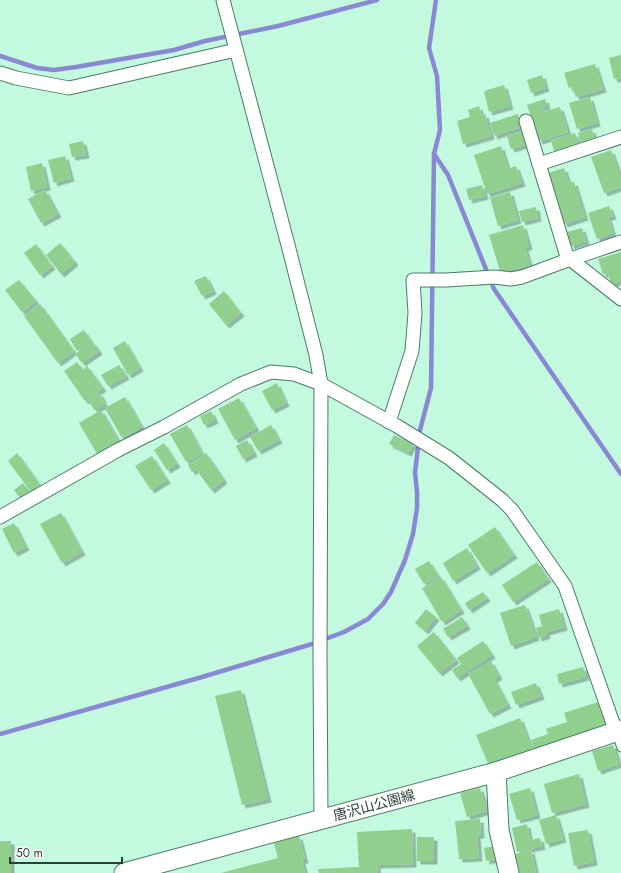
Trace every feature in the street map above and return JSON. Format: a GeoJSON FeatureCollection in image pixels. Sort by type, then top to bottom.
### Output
{"type":"FeatureCollection","features":[{"type":"Feature","properties":{"kind":"main road","name":"唐沢山公園線"},"geometry":{"type":"LineString","coordinates":[[124,873],[496,772],[619,736]]}},
{"type":"Feature","properties":{"kind":"main road"},"geometry":{"type":"LineString","coordinates":[[496,772],[499,830],[509,873]]}},
{"type":"Feature","properties":{"kind":"street"},"geometry":{"type":"LineString","coordinates":[[223,0],[290,252],[316,356],[321,384],[321,819]]}},
{"type":"Feature","properties":{"kind":"street"},"geometry":{"type":"LineString","coordinates":[[0,73],[16,78],[69,88],[236,50]]}},
{"type":"Feature","properties":{"kind":"street"},"geometry":{"type":"LineString","coordinates":[[526,121],[569,260],[621,299]]}},
{"type":"Feature","properties":{"kind":"street"},"geometry":{"type":"LineString","coordinates":[[539,164],[621,137]]}},
{"type":"Feature","properties":{"kind":"street"},"geometry":{"type":"LineString","coordinates":[[389,422],[412,351],[415,313],[413,280],[446,280],[495,277],[511,279],[522,277],[621,242]]}},
{"type":"Feature","properties":{"kind":"street"},"geometry":{"type":"LineString","coordinates":[[0,517],[118,450],[164,428],[241,384],[271,372],[294,374],[321,384],[450,458],[502,500],[512,510],[565,586],[619,736]]}},
{"type":"Feature","properties":{"kind":"building"},"geometry":{"type":"Polygon","coordinates":[[[621,55],[621,78],[614,79],[609,58],[621,55]]]}},
{"type":"Feature","properties":{"kind":"building"},"geometry":{"type":"Polygon","coordinates":[[[595,64],[603,89],[576,97],[572,87],[569,88],[564,73],[595,64]]]}},
{"type":"Feature","properties":{"kind":"building"},"geometry":{"type":"Polygon","coordinates":[[[542,75],[546,88],[531,93],[527,80],[542,75]]]}},
{"type":"Feature","properties":{"kind":"building"},"geometry":{"type":"Polygon","coordinates":[[[504,85],[510,106],[489,112],[484,91],[504,85]]]}},
{"type":"Feature","properties":{"kind":"building"},"geometry":{"type":"Polygon","coordinates":[[[590,97],[597,123],[577,129],[569,103],[590,97]]]}},
{"type":"Feature","properties":{"kind":"building"},"geometry":{"type":"Polygon","coordinates":[[[545,99],[547,106],[541,108],[543,112],[560,107],[568,132],[539,141],[527,105],[545,99]]]}},
{"type":"Feature","properties":{"kind":"building"},"geometry":{"type":"Polygon","coordinates":[[[479,106],[481,115],[485,114],[491,136],[463,144],[457,121],[470,117],[468,110],[479,106]]]}},
{"type":"Feature","properties":{"kind":"building"},"geometry":{"type":"Polygon","coordinates":[[[518,114],[522,127],[494,136],[490,123],[518,114]]]}},
{"type":"Feature","properties":{"kind":"building"},"geometry":{"type":"Polygon","coordinates":[[[592,129],[595,141],[581,144],[578,133],[592,129]]]}},
{"type":"Feature","properties":{"kind":"building"},"geometry":{"type":"Polygon","coordinates":[[[525,131],[528,144],[511,149],[507,136],[525,131]]]}},
{"type":"Feature","properties":{"kind":"building"},"geometry":{"type":"Polygon","coordinates":[[[575,133],[580,148],[555,155],[551,140],[575,133]]]}},
{"type":"Feature","properties":{"kind":"building"},"geometry":{"type":"Polygon","coordinates":[[[83,141],[86,155],[72,157],[69,144],[83,141]]]}},
{"type":"Feature","properties":{"kind":"building"},"geometry":{"type":"Polygon","coordinates":[[[501,146],[508,169],[516,166],[522,183],[487,194],[474,155],[501,146]]]}},
{"type":"Feature","properties":{"kind":"building"},"geometry":{"type":"Polygon","coordinates":[[[611,150],[621,178],[621,187],[604,193],[591,157],[611,150]]]}},
{"type":"Feature","properties":{"kind":"building"},"geometry":{"type":"Polygon","coordinates":[[[65,156],[71,178],[54,183],[48,160],[65,156]]]}},
{"type":"Feature","properties":{"kind":"building"},"geometry":{"type":"Polygon","coordinates":[[[42,163],[47,187],[31,191],[26,167],[42,163]]]}},
{"type":"Feature","properties":{"kind":"building"},"geometry":{"type":"Polygon","coordinates":[[[564,168],[569,183],[574,182],[585,217],[564,224],[548,173],[564,168]]]}},
{"type":"Feature","properties":{"kind":"building"},"geometry":{"type":"Polygon","coordinates":[[[482,185],[485,196],[469,200],[466,189],[482,185]]]}},
{"type":"Feature","properties":{"kind":"building"},"geometry":{"type":"Polygon","coordinates":[[[45,190],[58,214],[41,223],[28,199],[45,190]]]}},
{"type":"Feature","properties":{"kind":"building"},"geometry":{"type":"Polygon","coordinates":[[[510,192],[518,220],[498,226],[490,198],[510,192]]]}},
{"type":"Feature","properties":{"kind":"building"},"geometry":{"type":"Polygon","coordinates":[[[609,206],[613,216],[608,217],[613,233],[597,239],[588,213],[609,206]]]}},
{"type":"Feature","properties":{"kind":"building"},"geometry":{"type":"Polygon","coordinates":[[[536,207],[538,218],[522,222],[519,211],[536,207]]]}},
{"type":"Feature","properties":{"kind":"building"},"geometry":{"type":"Polygon","coordinates":[[[523,225],[529,246],[525,248],[530,265],[501,274],[489,235],[523,225]]]}},
{"type":"Feature","properties":{"kind":"building"},"geometry":{"type":"Polygon","coordinates":[[[582,228],[586,241],[571,246],[567,232],[582,228]]]}},
{"type":"Feature","properties":{"kind":"building"},"geometry":{"type":"Polygon","coordinates":[[[60,243],[75,262],[61,274],[46,255],[60,243]]]}},
{"type":"Feature","properties":{"kind":"building"},"geometry":{"type":"Polygon","coordinates":[[[36,244],[52,266],[40,275],[24,253],[36,244]]]}},
{"type":"Feature","properties":{"kind":"building"},"geometry":{"type":"Polygon","coordinates":[[[621,252],[621,281],[611,284],[608,273],[603,274],[598,259],[621,252]]]}},
{"type":"Feature","properties":{"kind":"building"},"geometry":{"type":"Polygon","coordinates":[[[206,276],[213,291],[202,296],[194,281],[206,276]]]}},
{"type":"Feature","properties":{"kind":"building"},"geometry":{"type":"Polygon","coordinates":[[[19,280],[36,301],[22,312],[5,290],[19,280]]]}},
{"type":"Feature","properties":{"kind":"building"},"geometry":{"type":"Polygon","coordinates":[[[224,291],[241,313],[226,325],[209,304],[224,291]]]}},
{"type":"Feature","properties":{"kind":"building"},"geometry":{"type":"Polygon","coordinates":[[[40,304],[74,351],[58,363],[24,316],[40,304]]]}},
{"type":"Feature","properties":{"kind":"building"},"geometry":{"type":"Polygon","coordinates":[[[84,330],[91,341],[77,351],[70,339],[84,330]]]}},
{"type":"Feature","properties":{"kind":"building"},"geometry":{"type":"Polygon","coordinates":[[[125,341],[140,368],[128,375],[113,348],[125,341]]]}},
{"type":"Feature","properties":{"kind":"building"},"geometry":{"type":"Polygon","coordinates":[[[93,342],[99,351],[82,363],[75,354],[93,342]]]}},
{"type":"Feature","properties":{"kind":"building"},"geometry":{"type":"Polygon","coordinates":[[[77,362],[83,370],[87,366],[103,388],[85,401],[64,371],[77,362]]]}},
{"type":"Feature","properties":{"kind":"building"},"geometry":{"type":"Polygon","coordinates":[[[119,365],[126,376],[108,386],[101,375],[119,365]]]}},
{"type":"Feature","properties":{"kind":"building"},"geometry":{"type":"Polygon","coordinates":[[[277,383],[286,403],[272,410],[262,391],[277,383]]]}},
{"type":"Feature","properties":{"kind":"building"},"geometry":{"type":"Polygon","coordinates":[[[100,393],[105,405],[94,410],[88,399],[100,393]]]}},
{"type":"Feature","properties":{"kind":"building"},"geometry":{"type":"Polygon","coordinates":[[[125,397],[142,427],[122,438],[105,408],[125,397]]]}},
{"type":"Feature","properties":{"kind":"building"},"geometry":{"type":"Polygon","coordinates":[[[239,398],[256,428],[235,440],[218,409],[239,398]]]}},
{"type":"Feature","properties":{"kind":"building"},"geometry":{"type":"Polygon","coordinates":[[[101,410],[119,441],[97,454],[79,423],[101,410]]]}},
{"type":"Feature","properties":{"kind":"building"},"geometry":{"type":"Polygon","coordinates":[[[211,411],[215,420],[204,425],[200,416],[211,411]]]}},
{"type":"Feature","properties":{"kind":"building"},"geometry":{"type":"Polygon","coordinates":[[[187,425],[202,453],[186,462],[170,434],[187,425]]]}},
{"type":"Feature","properties":{"kind":"building"},"geometry":{"type":"Polygon","coordinates":[[[271,425],[279,440],[258,451],[250,437],[271,425]]]}},
{"type":"Feature","properties":{"kind":"building"},"geometry":{"type":"Polygon","coordinates":[[[394,435],[413,444],[408,453],[389,444],[394,435]]]}},
{"type":"Feature","properties":{"kind":"building"},"geometry":{"type":"Polygon","coordinates":[[[247,440],[254,453],[243,459],[236,446],[247,440]]]}},
{"type":"Feature","properties":{"kind":"building"},"geometry":{"type":"Polygon","coordinates":[[[164,443],[177,464],[167,470],[154,450],[164,443]]]}},
{"type":"Feature","properties":{"kind":"building"},"geometry":{"type":"Polygon","coordinates":[[[17,453],[40,485],[31,492],[8,461],[17,453]]]}},
{"type":"Feature","properties":{"kind":"building"},"geometry":{"type":"Polygon","coordinates":[[[206,453],[224,480],[211,490],[196,469],[192,472],[188,465],[206,453]]]}},
{"type":"Feature","properties":{"kind":"building"},"geometry":{"type":"Polygon","coordinates":[[[152,456],[167,480],[151,490],[135,466],[152,456]]]}},
{"type":"Feature","properties":{"kind":"building"},"geometry":{"type":"Polygon","coordinates":[[[23,483],[29,491],[20,498],[14,490],[23,483]]]}},
{"type":"Feature","properties":{"kind":"building"},"geometry":{"type":"Polygon","coordinates":[[[61,513],[82,552],[62,563],[40,524],[61,513]]]}},
{"type":"Feature","properties":{"kind":"building"},"geometry":{"type":"Polygon","coordinates":[[[14,523],[26,547],[14,553],[2,529],[14,523]]]}},
{"type":"Feature","properties":{"kind":"building"},"geometry":{"type":"Polygon","coordinates":[[[495,527],[514,555],[487,573],[468,545],[495,527]]]}},
{"type":"Feature","properties":{"kind":"building"},"geometry":{"type":"Polygon","coordinates":[[[467,548],[477,566],[453,581],[443,563],[467,548]]]}},
{"type":"Feature","properties":{"kind":"building"},"geometry":{"type":"Polygon","coordinates":[[[429,561],[438,576],[424,584],[415,569],[429,561]]]}},
{"type":"Feature","properties":{"kind":"building"},"geometry":{"type":"Polygon","coordinates":[[[537,562],[548,579],[513,602],[502,585],[537,562]]]}},
{"type":"Feature","properties":{"kind":"building"},"geometry":{"type":"Polygon","coordinates":[[[441,577],[461,610],[442,622],[422,588],[441,577]]]}},
{"type":"Feature","properties":{"kind":"building"},"geometry":{"type":"Polygon","coordinates":[[[483,592],[487,598],[469,610],[465,603],[483,592]]]}},
{"type":"Feature","properties":{"kind":"building"},"geometry":{"type":"Polygon","coordinates":[[[525,605],[536,637],[511,646],[500,613],[525,605]]]}},
{"type":"Feature","properties":{"kind":"building"},"geometry":{"type":"Polygon","coordinates":[[[426,609],[436,617],[425,631],[415,623],[426,609]]]}},
{"type":"Feature","properties":{"kind":"building"},"geometry":{"type":"Polygon","coordinates":[[[559,609],[564,627],[546,632],[547,635],[538,638],[536,628],[542,626],[539,615],[559,609]]]}},
{"type":"Feature","properties":{"kind":"building"},"geometry":{"type":"Polygon","coordinates":[[[462,617],[467,626],[448,637],[443,629],[462,617]]]}},
{"type":"Feature","properties":{"kind":"building"},"geometry":{"type":"Polygon","coordinates":[[[434,632],[456,660],[439,673],[417,646],[434,632]]]}},
{"type":"Feature","properties":{"kind":"building"},"geometry":{"type":"Polygon","coordinates":[[[483,641],[492,655],[457,678],[452,670],[461,664],[457,658],[483,641]]]}},
{"type":"Feature","properties":{"kind":"building"},"geometry":{"type":"Polygon","coordinates":[[[491,661],[499,676],[494,679],[508,705],[490,714],[468,674],[491,661]]]}},
{"type":"Feature","properties":{"kind":"building"},"geometry":{"type":"Polygon","coordinates":[[[583,667],[586,677],[559,684],[557,674],[583,667]]]}},
{"type":"Feature","properties":{"kind":"building"},"geometry":{"type":"Polygon","coordinates":[[[536,683],[541,696],[516,705],[511,692],[536,683]]]}},
{"type":"Feature","properties":{"kind":"building"},"geometry":{"type":"Polygon","coordinates":[[[241,690],[268,799],[242,805],[215,696],[241,690]]]}},
{"type":"Feature","properties":{"kind":"building"},"geometry":{"type":"Polygon","coordinates":[[[598,702],[606,729],[535,752],[531,740],[548,734],[546,729],[567,722],[564,713],[598,702]]]}},
{"type":"Feature","properties":{"kind":"building"},"geometry":{"type":"Polygon","coordinates":[[[520,718],[532,750],[489,766],[476,735],[520,718]]]}},
{"type":"Feature","properties":{"kind":"building"},"geometry":{"type":"Polygon","coordinates":[[[613,745],[619,764],[598,771],[592,751],[613,745]]]}},
{"type":"Feature","properties":{"kind":"building"},"geometry":{"type":"Polygon","coordinates":[[[579,774],[586,804],[552,813],[544,784],[579,774]]]}},
{"type":"Feature","properties":{"kind":"building"},"geometry":{"type":"Polygon","coordinates":[[[480,788],[487,811],[467,817],[460,793],[480,788]]]}},
{"type":"Feature","properties":{"kind":"building"},"geometry":{"type":"Polygon","coordinates":[[[530,788],[537,815],[517,820],[509,794],[530,788]]]}},
{"type":"Feature","properties":{"kind":"building"},"geometry":{"type":"Polygon","coordinates":[[[556,815],[563,839],[546,844],[539,820],[556,815]]]}},
{"type":"Feature","properties":{"kind":"building"},"geometry":{"type":"Polygon","coordinates":[[[480,819],[481,835],[477,835],[479,858],[459,859],[455,821],[480,819]]]}},
{"type":"Feature","properties":{"kind":"building"},"geometry":{"type":"Polygon","coordinates":[[[527,824],[530,840],[540,838],[542,846],[517,852],[512,828],[527,824]]]}},
{"type":"Feature","properties":{"kind":"building"},"geometry":{"type":"Polygon","coordinates":[[[412,829],[413,864],[377,865],[378,873],[319,873],[318,869],[359,867],[357,832],[412,829]]]}},
{"type":"Feature","properties":{"kind":"building"},"geometry":{"type":"Polygon","coordinates":[[[588,830],[594,862],[574,866],[568,833],[588,830]]]}},
{"type":"Feature","properties":{"kind":"building"},"geometry":{"type":"Polygon","coordinates":[[[299,836],[305,860],[302,860],[305,873],[221,873],[278,858],[274,843],[299,836]]]}},
{"type":"Feature","properties":{"kind":"building"},"geometry":{"type":"Polygon","coordinates":[[[417,837],[434,837],[434,861],[417,861],[417,837]]]}},
{"type":"Feature","properties":{"kind":"building"},"geometry":{"type":"Polygon","coordinates":[[[0,841],[11,841],[11,873],[0,873],[0,841]]]}},
{"type":"Feature","properties":{"kind":"building"},"geometry":{"type":"Polygon","coordinates":[[[496,846],[498,859],[486,861],[484,848],[496,846]]]}},
{"type":"Feature","properties":{"kind":"building"},"geometry":{"type":"Polygon","coordinates":[[[531,850],[536,873],[515,873],[511,855],[531,850]]]}},
{"type":"Feature","properties":{"kind":"waterway"},"geometry":{"type":"LineString","coordinates":[[0,56],[37,68],[54,70],[76,67],[174,50],[205,41],[278,26],[377,0]]}},
{"type":"Feature","properties":{"kind":"waterway"},"geometry":{"type":"LineString","coordinates":[[0,734],[202,677],[312,644],[344,632],[368,619],[383,604],[391,592],[405,560],[413,534],[417,508],[415,473],[420,430],[431,388],[434,154],[440,130],[437,76],[429,48],[436,0]]}},
{"type":"Feature","properties":{"kind":"waterway"},"geometry":{"type":"LineString","coordinates":[[434,154],[448,175],[494,289],[621,474]]}}]}
